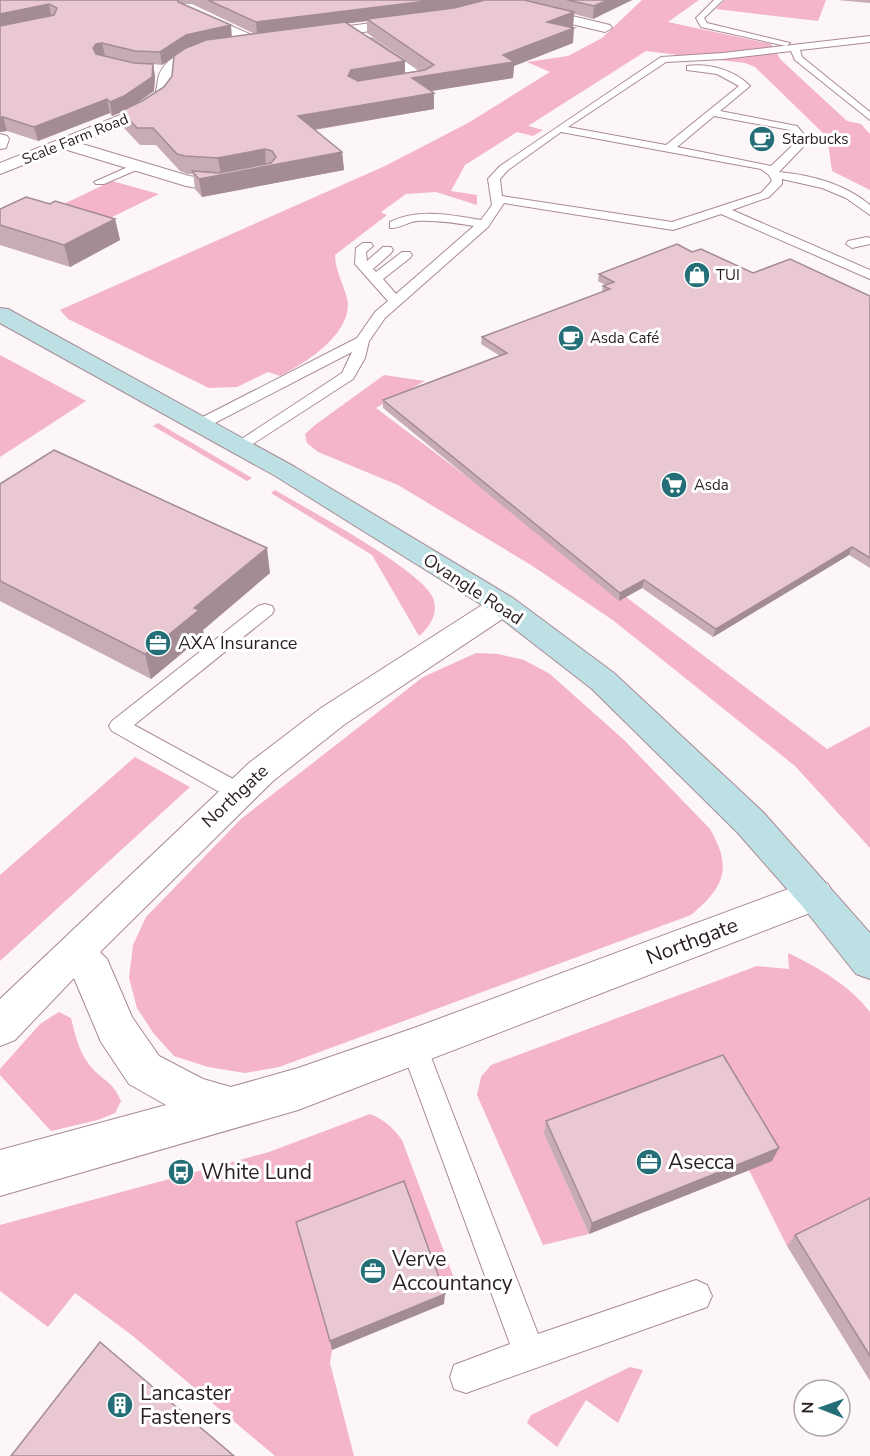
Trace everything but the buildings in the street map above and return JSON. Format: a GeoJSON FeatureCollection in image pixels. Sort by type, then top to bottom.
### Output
{"type":"FeatureCollection","features":[{"type":"Feature","properties":{"kind":"main road","name":"Ovangle Road"},"geometry":{"type":"LineString","coordinates":[[0,314],[201,424],[503,605],[603,681],[750,822],[870,962]]}},
{"type":"Feature","properties":{"kind":"street"},"geometry":{"type":"LineString","coordinates":[[522,8],[605,28]]}},
{"type":"Feature","properties":{"kind":"street","name":"Scale Farm Road"},"geometry":{"type":"LineString","coordinates":[[0,170],[148,107],[164,93],[161,71],[183,58],[198,52],[262,41],[186,9]]}},
{"type":"Feature","properties":{"kind":"street"},"geometry":{"type":"LineString","coordinates":[[291,37],[427,19]]}},
{"type":"Feature","properties":{"kind":"street"},"geometry":{"type":"LineString","coordinates":[[348,30],[424,80],[384,86]]}},
{"type":"Feature","properties":{"kind":"street"},"geometry":{"type":"LineString","coordinates":[[118,102],[148,107]]}},
{"type":"Feature","properties":{"kind":"street"},"geometry":{"type":"LineString","coordinates":[[64,144],[186,181],[203,184],[255,176]]}},
{"type":"Feature","properties":{"kind":"street"},"geometry":{"type":"LineString","coordinates":[[186,199],[203,184]]}},
{"type":"Feature","properties":{"kind":"street","name":"Northgate"},"geometry":{"type":"LineString","coordinates":[[0,1027],[238,792],[304,736],[503,605]]}},
{"type":"Feature","properties":{"kind":"street","name":"Northgate"},"geometry":{"type":"LineString","coordinates":[[0,1173],[298,1089],[815,896]]}},
{"type":"Feature","properties":{"kind":"street"},"geometry":{"type":"LineString","coordinates":[[74,952],[93,971],[116,1029],[144,1070],[195,1097],[231,1108]]}},
{"type":"Feature","properties":{"kind":"lane"},"geometry":{"type":"LineString","coordinates":[[719,0],[700,18],[704,25],[784,41],[795,48],[798,58],[870,117]]}},
{"type":"Feature","properties":{"kind":"lane"},"geometry":{"type":"LineString","coordinates":[[239,446],[348,376],[358,358],[362,341],[380,315],[484,224],[495,211],[499,199],[494,188],[494,179],[498,173],[529,149],[664,59],[723,56],[870,39]]}},
{"type":"Feature","properties":{"kind":"lane"},"geometry":{"type":"LineString","coordinates":[[654,67],[703,69],[738,78],[745,86],[669,148]]}},
{"type":"Feature","properties":{"kind":"lane"},"geometry":{"type":"LineString","coordinates":[[713,113],[793,128],[801,137],[799,146],[774,173]]}},
{"type":"Feature","properties":{"kind":"lane"},"geometry":{"type":"LineString","coordinates":[[561,129],[745,162],[774,173],[807,179],[859,200],[870,211]]}},
{"type":"Feature","properties":{"kind":"lane"},"geometry":{"type":"LineString","coordinates":[[100,182],[137,166]]}},
{"type":"Feature","properties":{"kind":"lane"},"geometry":{"type":"LineString","coordinates":[[499,199],[560,207],[662,226],[681,225],[765,195],[778,182],[774,173]]}},
{"type":"Feature","properties":{"kind":"lane"},"geometry":{"type":"LineString","coordinates":[[723,210],[840,254],[870,275]]}},
{"type":"Feature","properties":{"kind":"lane"},"geometry":{"type":"LineString","coordinates":[[394,225],[410,218],[449,219],[484,224]]}},
{"type":"Feature","properties":{"kind":"lane"},"geometry":{"type":"LineString","coordinates":[[414,229],[428,218]]}},
{"type":"Feature","properties":{"kind":"lane"},"geometry":{"type":"LineString","coordinates":[[432,233],[449,219]]}},
{"type":"Feature","properties":{"kind":"lane"},"geometry":{"type":"LineString","coordinates":[[840,254],[867,244]]}},
{"type":"Feature","properties":{"kind":"lane"},"geometry":{"type":"LineString","coordinates":[[367,246],[360,251],[361,264],[395,300]]}},
{"type":"Feature","properties":{"kind":"lane"},"geometry":{"type":"LineString","coordinates":[[365,269],[387,250]]}},
{"type":"Feature","properties":{"kind":"lane"},"geometry":{"type":"LineString","coordinates":[[375,279],[406,255]]}},
{"type":"Feature","properties":{"kind":"lane"},"geometry":{"type":"LineString","coordinates":[[201,424],[362,341]]}},
{"type":"Feature","properties":{"kind":"lane"},"geometry":{"type":"LineString","coordinates":[[238,792],[119,726],[265,610]]}},
{"type":"Feature","properties":{"kind":"lane"},"geometry":{"type":"LineString","coordinates":[[414,1047],[529,1353]]}},
{"type":"Feature","properties":{"kind":"lane"},"geometry":{"type":"LineString","coordinates":[[466,1377],[696,1296]]}},
{"type":"Feature","properties":{"kind":"shaded area"},"geometry":{"type":"Polygon","coordinates":[[[642,0],[699,0],[668,22],[771,44],[781,60],[847,121],[861,124],[870,134],[870,190],[832,171],[827,137],[755,67],[745,63],[646,51],[528,126],[543,130],[533,136],[517,132],[465,165],[451,191],[477,195],[477,205],[436,192],[406,194],[381,212],[387,215],[335,255],[348,304],[341,327],[323,348],[280,376],[268,372],[237,387],[209,388],[68,319],[60,310],[385,166],[468,123],[550,72],[527,62],[568,56],[602,38],[642,0]]]}},
{"type":"Feature","properties":{"kind":"shaded area"},"geometry":{"type":"Polygon","coordinates":[[[725,0],[826,0],[818,21],[716,9],[725,0]]]}},
{"type":"Feature","properties":{"kind":"shaded area"},"geometry":{"type":"Polygon","coordinates":[[[112,181],[159,194],[96,225],[49,211],[112,181]]]}},
{"type":"Feature","properties":{"kind":"shaded area"},"geometry":{"type":"Polygon","coordinates":[[[0,355],[86,401],[0,457],[0,355]]]}},
{"type":"Feature","properties":{"kind":"shaded area"},"geometry":{"type":"Polygon","coordinates":[[[384,375],[425,381],[376,408],[827,749],[870,726],[870,848],[795,766],[614,621],[531,565],[398,485],[318,452],[307,443],[305,434],[315,425],[384,375]]]}},
{"type":"Feature","properties":{"kind":"shaded area"},"geometry":{"type":"Polygon","coordinates":[[[158,423],[252,478],[247,481],[153,426],[158,423]]]}},
{"type":"Feature","properties":{"kind":"shaded area"},"geometry":{"type":"Polygon","coordinates":[[[275,490],[385,555],[423,584],[432,596],[435,607],[433,618],[423,632],[419,636],[372,555],[271,493],[275,490]]]}},
{"type":"Feature","properties":{"kind":"shaded area"},"geometry":{"type":"Polygon","coordinates":[[[476,653],[498,654],[524,660],[550,674],[623,739],[710,829],[717,843],[723,866],[718,886],[691,915],[279,1067],[245,1073],[208,1067],[174,1056],[154,1034],[137,1008],[129,978],[133,945],[146,917],[241,819],[423,677],[476,653]]]}},
{"type":"Feature","properties":{"kind":"shaded area"},"geometry":{"type":"Polygon","coordinates":[[[135,757],[190,787],[0,961],[0,875],[135,757]]]}},
{"type":"Feature","properties":{"kind":"shaded area"},"geometry":{"type":"Polygon","coordinates":[[[788,953],[833,978],[870,1012],[870,1205],[787,1246],[749,1170],[544,1134],[589,1234],[543,1245],[477,1095],[481,1077],[491,1065],[757,966],[789,969],[788,953]]]}},
{"type":"Feature","properties":{"kind":"shaded area"},"geometry":{"type":"Polygon","coordinates":[[[59,1012],[71,1018],[77,1041],[85,1058],[92,1069],[114,1088],[121,1101],[115,1113],[98,1120],[51,1131],[0,1075],[0,1069],[40,1024],[59,1012]]]}},
{"type":"Feature","properties":{"kind":"shaded area"},"geometry":{"type":"Polygon","coordinates":[[[370,1114],[388,1125],[402,1140],[457,1286],[332,1350],[330,1363],[354,1456],[275,1456],[133,1336],[75,1293],[48,1327],[0,1291],[0,1225],[269,1152],[370,1114]]]}},
{"type":"Feature","properties":{"kind":"shaded area"},"geometry":{"type":"Polygon","coordinates":[[[630,1367],[643,1370],[618,1423],[586,1400],[557,1447],[527,1423],[531,1415],[630,1367]]]}},
{"type":"Feature","properties":{"kind":"place","name":"Starbucks"},"geometry":{"type":"Point","coordinates":[762,139]}},
{"type":"Feature","properties":{"kind":"place","name":"TUI"},"geometry":{"type":"Point","coordinates":[697,275]}},
{"type":"Feature","properties":{"kind":"place","name":"Asda Café"},"geometry":{"type":"Point","coordinates":[571,338]}},
{"type":"Feature","properties":{"kind":"place","name":"Asda"},"geometry":{"type":"Point","coordinates":[674,485]}},
{"type":"Feature","properties":{"kind":"place","name":"AXA Insurance"},"geometry":{"type":"Point","coordinates":[158,643]}},
{"type":"Feature","properties":{"kind":"place","name":"Asecca"},"geometry":{"type":"Point","coordinates":[649,1162]}},
{"type":"Feature","properties":{"kind":"place","name":"White Lund"},"geometry":{"type":"Point","coordinates":[181,1172]}},
{"type":"Feature","properties":{"kind":"place","name":"Verve Accountancy"},"geometry":{"type":"Point","coordinates":[373,1271]}},
{"type":"Feature","properties":{"kind":"place","name":"Lancaster Fasteners"},"geometry":{"type":"Point","coordinates":[120,1405]}}]}
